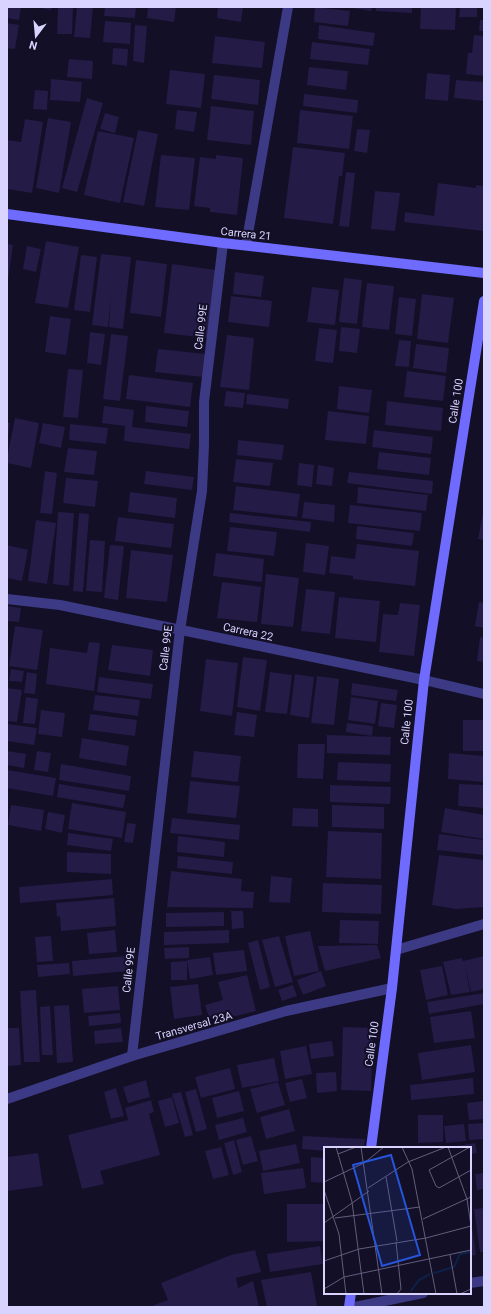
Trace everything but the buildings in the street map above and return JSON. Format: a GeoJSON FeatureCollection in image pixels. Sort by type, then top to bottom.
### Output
{"type":"FeatureCollection","features":[{"type":"Feature","properties":{"kind":"street"},"geometry":{"type":"LineString","coordinates":[[246,245],[288,7]]}},
{"type":"Feature","properties":{"kind":"street","name":"Carrera 21"},"geometry":{"type":"LineString","coordinates":[[7,214],[223,243],[484,273]]}},
{"type":"Feature","properties":{"kind":"street","name":"Calle 99E"},"geometry":{"type":"LineString","coordinates":[[132,1056],[180,630],[202,492],[204,402],[223,243]]}},
{"type":"Feature","properties":{"kind":"street","name":"Calle 100"},"geometry":{"type":"LineString","coordinates":[[371,1147],[392,988],[424,680],[484,301]]}},
{"type":"Feature","properties":{"kind":"street","name":"Carrera 22"},"geometry":{"type":"LineString","coordinates":[[7,599],[60,605],[424,680],[484,694]]}},
{"type":"Feature","properties":{"kind":"street"},"geometry":{"type":"LineString","coordinates":[[396,950],[484,924]]}},
{"type":"Feature","properties":{"kind":"street","name":"Transversal 23A"},"geometry":{"type":"LineString","coordinates":[[7,1100],[132,1056],[286,1011],[392,988]]}},
{"type":"Feature","properties":{"kind":"street"},"geometry":{"type":"LineString","coordinates":[[471,1284],[484,1281]]}},
{"type":"Feature","properties":{"kind":"street"},"geometry":{"type":"LineString","coordinates":[[350,1307],[351,1294]]}},
{"type":"Feature","properties":{"kind":"street"},"geometry":{"type":"LineString","coordinates":[[355,1307],[418,1294]]}}]}
